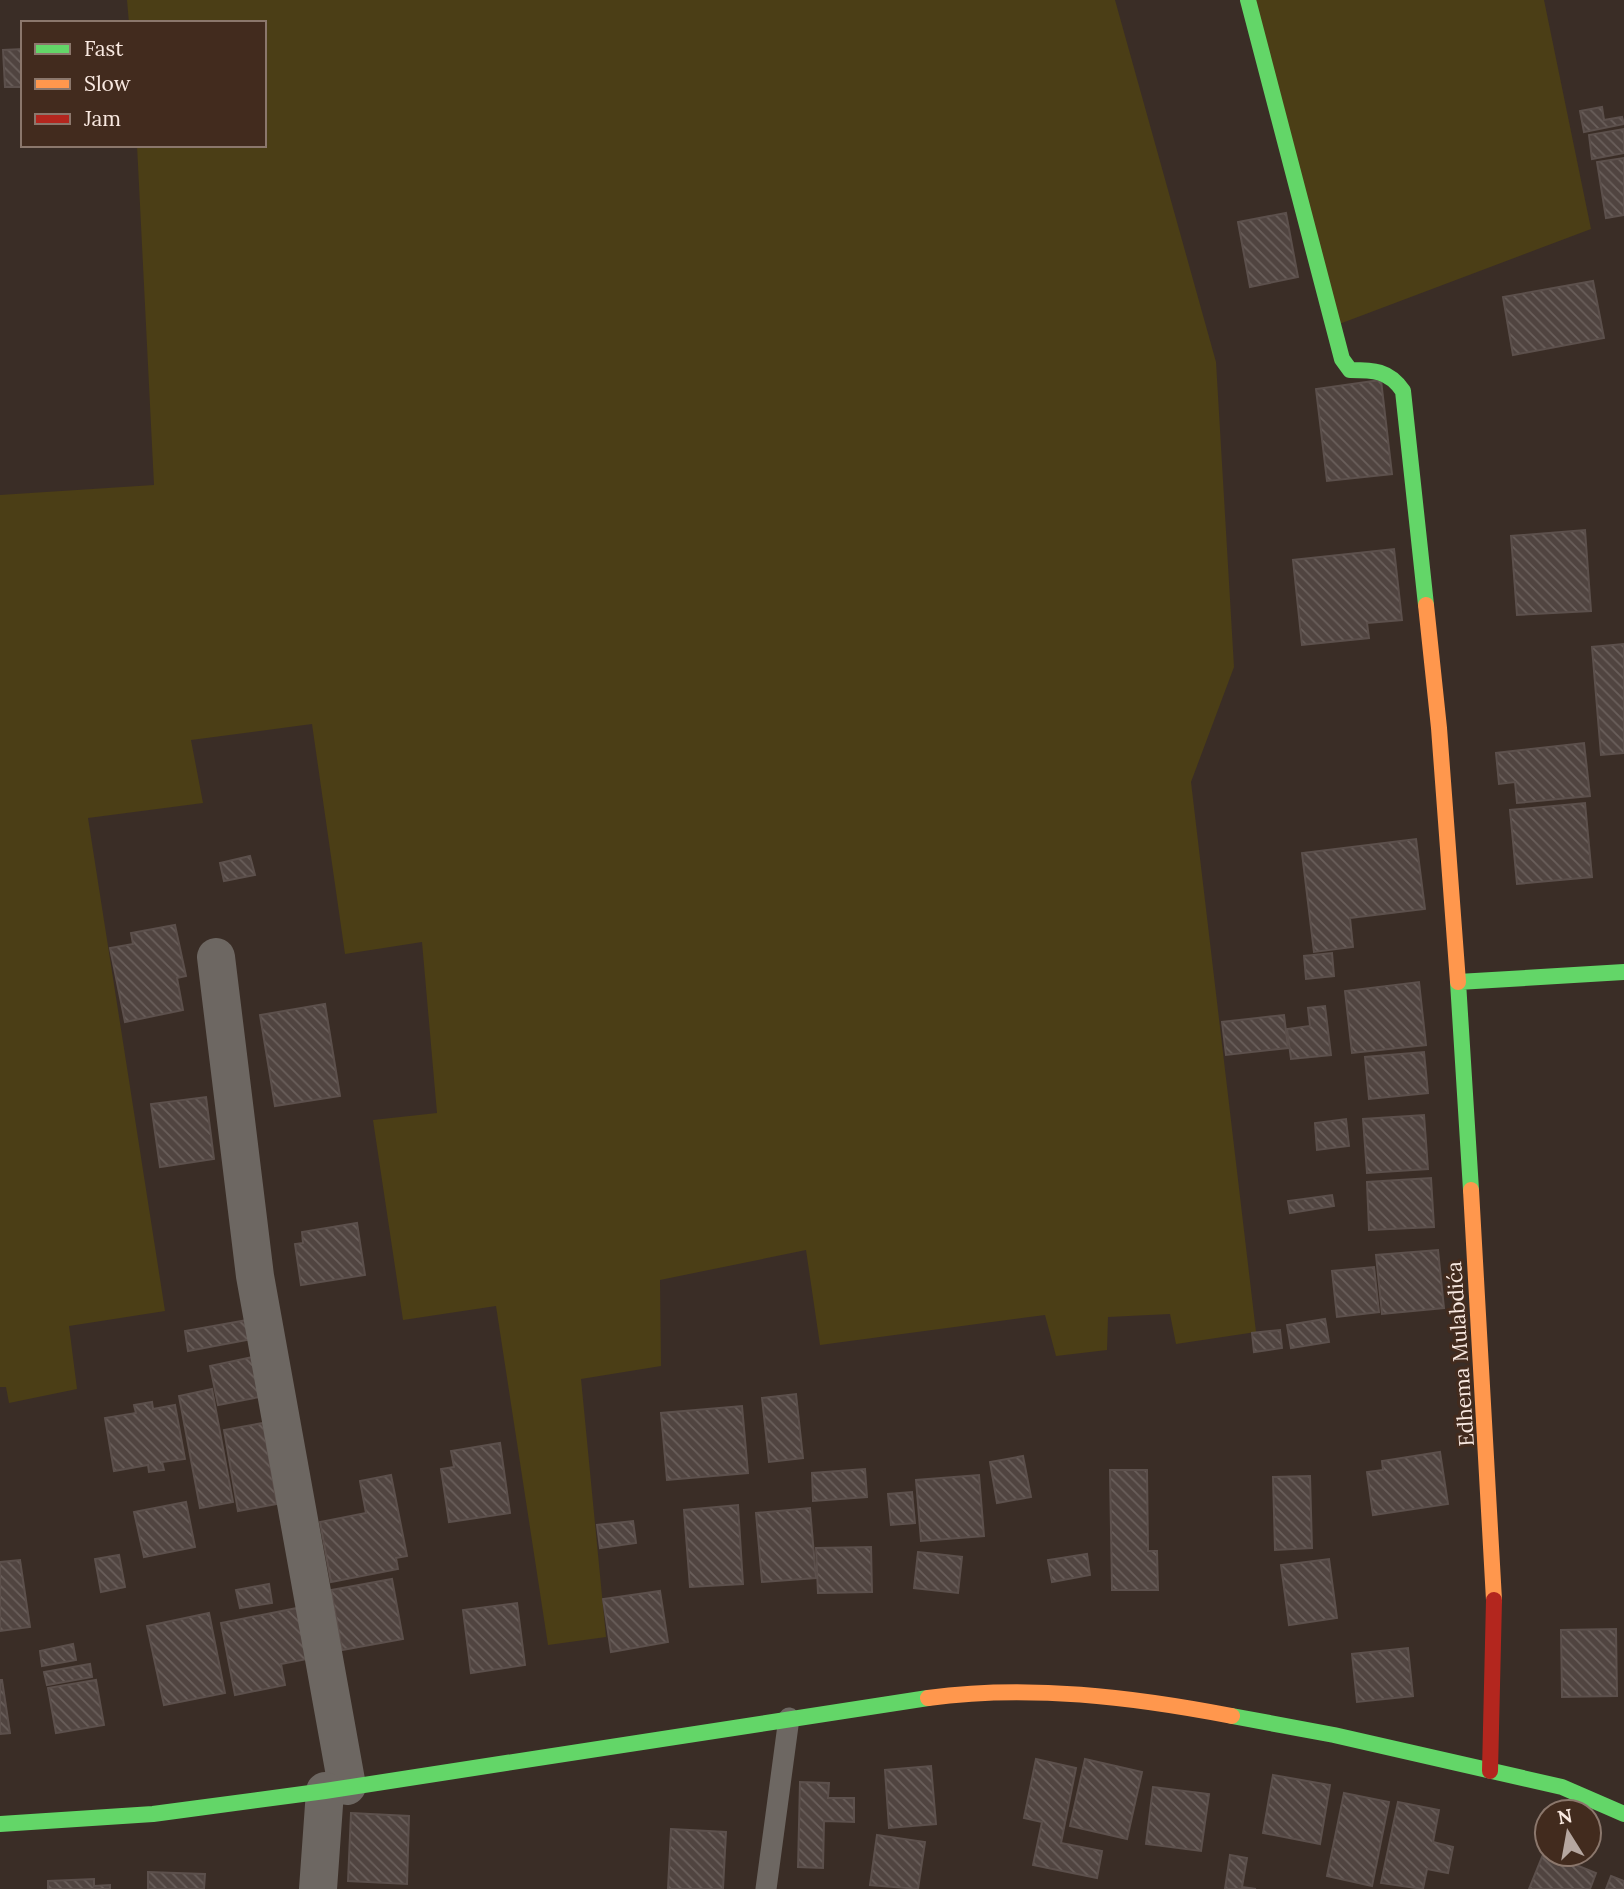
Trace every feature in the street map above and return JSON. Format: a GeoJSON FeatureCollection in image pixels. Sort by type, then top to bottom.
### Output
{"type":"FeatureCollection","features":[{"type":"Feature","properties":{"kind":"street","name":"Edhema Mulabdića"},"geometry":{"type":"LineString","coordinates":[[1248,0],[1342,359],[1350,370],[1385,372],[1395,378],[1403,391],[1439,728],[1458,982],[1495,1580],[1490,1771]]}},
{"type":"Feature","properties":{"kind":"street"},"geometry":{"type":"LineString","coordinates":[[216,957],[255,1276],[336,1788],[318,1889]]}},
{"type":"Feature","properties":{"kind":"street"},"geometry":{"type":"LineString","coordinates":[[1458,982],[1624,972]]}},
{"type":"Feature","properties":{"kind":"street"},"geometry":{"type":"LineString","coordinates":[[0,1824],[153,1814],[964,1693],[1072,1694],[1180,1706],[1334,1735],[1562,1787],[1624,1814]]}},
{"type":"Feature","properties":{"kind":"lane"},"geometry":{"type":"LineString","coordinates":[[766,1889],[789,1718]]}},
{"type":"Feature","properties":{"kind":"shaded area"},"geometry":{"type":"Polygon","coordinates":[[[127,0],[1115,0],[1216,362],[1234,667],[1191,782],[1256,1332],[1176,1344],[1170,1314],[1108,1317],[1107,1350],[1056,1356],[1045,1315],[820,1345],[806,1250],[660,1280],[661,1366],[581,1379],[606,1637],[548,1645],[496,1306],[403,1320],[373,1120],[437,1113],[422,942],[345,954],[312,724],[191,740],[203,803],[88,818],[165,1311],[69,1326],[77,1389],[9,1403],[6,1387],[0,1387],[0,495],[154,485],[137,147],[266,147],[266,21],[129,21],[127,0]]]}},
{"type":"Feature","properties":{"kind":"shaded area"},"geometry":{"type":"Polygon","coordinates":[[[1248,0],[1544,0],[1591,229],[1334,326],[1248,0]]]}},
{"type":"Feature","properties":{"kind":"building"},"geometry":{"type":"Polygon","coordinates":[[[21,49],[21,87],[5,87],[3,50],[21,49]]]}},
{"type":"Feature","properties":{"kind":"building"},"geometry":{"type":"Polygon","coordinates":[[[1602,107],[1604,120],[1622,117],[1624,124],[1584,132],[1580,111],[1602,107]]]}},
{"type":"Feature","properties":{"kind":"building"},"geometry":{"type":"Polygon","coordinates":[[[1624,129],[1624,153],[1592,159],[1589,135],[1624,129]]]}},
{"type":"Feature","properties":{"kind":"building"},"geometry":{"type":"Polygon","coordinates":[[[1624,158],[1624,215],[1606,218],[1597,162],[1624,158]]]}},
{"type":"Feature","properties":{"kind":"building"},"geometry":{"type":"Polygon","coordinates":[[[1286,213],[1298,277],[1250,287],[1238,222],[1286,213]]]}},
{"type":"Feature","properties":{"kind":"building"},"geometry":{"type":"Polygon","coordinates":[[[1593,281],[1604,338],[1513,355],[1503,297],[1593,281]]]}},
{"type":"Feature","properties":{"kind":"building"},"geometry":{"type":"Polygon","coordinates":[[[1381,380],[1392,474],[1327,481],[1316,389],[1381,380]]]}},
{"type":"Feature","properties":{"kind":"building"},"geometry":{"type":"Polygon","coordinates":[[[1585,530],[1591,611],[1517,615],[1511,536],[1585,530]]]}},
{"type":"Feature","properties":{"kind":"building"},"geometry":{"type":"Polygon","coordinates":[[[1394,549],[1402,620],[1367,623],[1369,638],[1302,645],[1293,560],[1394,549]]]}},
{"type":"Feature","properties":{"kind":"building"},"geometry":{"type":"Polygon","coordinates":[[[1624,644],[1624,753],[1601,755],[1592,647],[1624,644]]]}},
{"type":"Feature","properties":{"kind":"building"},"geometry":{"type":"Polygon","coordinates":[[[1584,743],[1590,796],[1517,803],[1515,782],[1499,784],[1496,753],[1584,743]]]}},
{"type":"Feature","properties":{"kind":"building"},"geometry":{"type":"Polygon","coordinates":[[[1585,803],[1592,877],[1517,884],[1510,810],[1585,803]]]}},
{"type":"Feature","properties":{"kind":"building"},"geometry":{"type":"Polygon","coordinates":[[[1416,839],[1425,909],[1350,918],[1353,947],[1314,952],[1302,853],[1416,839]]]}},
{"type":"Feature","properties":{"kind":"building"},"geometry":{"type":"Polygon","coordinates":[[[250,856],[255,875],[224,881],[220,863],[250,856]]]}},
{"type":"Feature","properties":{"kind":"building"},"geometry":{"type":"Polygon","coordinates":[[[175,925],[186,976],[177,978],[183,1010],[125,1022],[110,948],[133,944],[131,933],[175,925]]]}},
{"type":"Feature","properties":{"kind":"building"},"geometry":{"type":"Polygon","coordinates":[[[1332,953],[1334,976],[1306,979],[1304,956],[1332,953]]]}},
{"type":"Feature","properties":{"kind":"building"},"geometry":{"type":"Polygon","coordinates":[[[1419,982],[1426,1045],[1352,1053],[1345,991],[1419,982]]]}},
{"type":"Feature","properties":{"kind":"building"},"geometry":{"type":"Polygon","coordinates":[[[325,1004],[340,1096],[275,1106],[260,1015],[325,1004]]]}},
{"type":"Feature","properties":{"kind":"building"},"geometry":{"type":"Polygon","coordinates":[[[1325,1006],[1331,1055],[1291,1059],[1287,1029],[1310,1026],[1308,1008],[1325,1006]]]}},
{"type":"Feature","properties":{"kind":"building"},"geometry":{"type":"Polygon","coordinates":[[[1284,1015],[1288,1048],[1226,1055],[1222,1022],[1284,1015]]]}},
{"type":"Feature","properties":{"kind":"building"},"geometry":{"type":"Polygon","coordinates":[[[1424,1052],[1428,1093],[1369,1099],[1365,1057],[1424,1052]]]}},
{"type":"Feature","properties":{"kind":"building"},"geometry":{"type":"Polygon","coordinates":[[[206,1097],[214,1159],[160,1167],[151,1104],[206,1097]]]}},
{"type":"Feature","properties":{"kind":"building"},"geometry":{"type":"Polygon","coordinates":[[[1424,1115],[1428,1169],[1367,1173],[1363,1119],[1424,1115]]]}},
{"type":"Feature","properties":{"kind":"building"},"geometry":{"type":"Polygon","coordinates":[[[1346,1119],[1349,1146],[1317,1150],[1315,1123],[1346,1119]]]}},
{"type":"Feature","properties":{"kind":"building"},"geometry":{"type":"Polygon","coordinates":[[[1431,1178],[1434,1227],[1369,1230],[1367,1182],[1431,1178]]]}},
{"type":"Feature","properties":{"kind":"building"},"geometry":{"type":"Polygon","coordinates":[[[1332,1195],[1334,1206],[1290,1213],[1288,1201],[1332,1195]]]}},
{"type":"Feature","properties":{"kind":"building"},"geometry":{"type":"Polygon","coordinates":[[[357,1223],[365,1275],[301,1285],[295,1244],[303,1243],[302,1232],[357,1223]]]}},
{"type":"Feature","properties":{"kind":"building"},"geometry":{"type":"Polygon","coordinates":[[[1438,1250],[1444,1308],[1382,1314],[1376,1255],[1438,1250]]]}},
{"type":"Feature","properties":{"kind":"building"},"geometry":{"type":"Polygon","coordinates":[[[1374,1267],[1379,1312],[1337,1317],[1332,1271],[1374,1267]]]}},
{"type":"Feature","properties":{"kind":"building"},"geometry":{"type":"Polygon","coordinates":[[[253,1319],[257,1338],[188,1351],[185,1331],[253,1319]]]}},
{"type":"Feature","properties":{"kind":"building"},"geometry":{"type":"Polygon","coordinates":[[[1325,1319],[1329,1342],[1291,1348],[1287,1325],[1325,1319]]]}},
{"type":"Feature","properties":{"kind":"building"},"geometry":{"type":"Polygon","coordinates":[[[1280,1330],[1282,1348],[1254,1352],[1252,1333],[1280,1330]]]}},
{"type":"Feature","properties":{"kind":"building"},"geometry":{"type":"Polygon","coordinates":[[[257,1356],[265,1396],[218,1405],[210,1366],[257,1356]]]}},
{"type":"Feature","properties":{"kind":"building"},"geometry":{"type":"Polygon","coordinates":[[[212,1389],[233,1502],[200,1508],[179,1396],[212,1389]]]}},
{"type":"Feature","properties":{"kind":"building"},"geometry":{"type":"Polygon","coordinates":[[[796,1394],[803,1458],[769,1462],[762,1398],[796,1394]]]}},
{"type":"Feature","properties":{"kind":"building"},"geometry":{"type":"Polygon","coordinates":[[[152,1402],[153,1409],[175,1405],[185,1459],[162,1462],[164,1470],[149,1472],[148,1465],[114,1471],[105,1418],[136,1413],[134,1405],[152,1402]]]}},
{"type":"Feature","properties":{"kind":"building"},"geometry":{"type":"Polygon","coordinates":[[[742,1406],[748,1473],[667,1480],[661,1413],[742,1406]]]}},
{"type":"Feature","properties":{"kind":"building"},"geometry":{"type":"Polygon","coordinates":[[[263,1423],[277,1504],[238,1511],[224,1430],[263,1423]]]}},
{"type":"Feature","properties":{"kind":"building"},"geometry":{"type":"Polygon","coordinates":[[[500,1443],[510,1513],[449,1522],[441,1469],[454,1467],[451,1451],[500,1443]]]}},
{"type":"Feature","properties":{"kind":"building"},"geometry":{"type":"Polygon","coordinates":[[[1440,1452],[1448,1504],[1373,1515],[1367,1472],[1383,1470],[1382,1461],[1440,1452]]]}},
{"type":"Feature","properties":{"kind":"building"},"geometry":{"type":"Polygon","coordinates":[[[1023,1456],[1031,1497],[997,1503],[990,1462],[1023,1456]]]}},
{"type":"Feature","properties":{"kind":"building"},"geometry":{"type":"Polygon","coordinates":[[[865,1469],[867,1497],[813,1501],[812,1473],[865,1469]]]}},
{"type":"Feature","properties":{"kind":"building"},"geometry":{"type":"Polygon","coordinates":[[[1110,1470],[1147,1470],[1148,1551],[1157,1551],[1158,1590],[1112,1590],[1110,1470]]]}},
{"type":"Feature","properties":{"kind":"building"},"geometry":{"type":"Polygon","coordinates":[[[391,1475],[407,1556],[396,1558],[398,1569],[331,1582],[320,1522],[366,1513],[360,1481],[391,1475]]]}},
{"type":"Feature","properties":{"kind":"building"},"geometry":{"type":"Polygon","coordinates":[[[979,1475],[984,1536],[921,1541],[916,1480],[979,1475]]]}},
{"type":"Feature","properties":{"kind":"building"},"geometry":{"type":"Polygon","coordinates":[[[1310,1476],[1312,1548],[1275,1550],[1273,1477],[1310,1476]]]}},
{"type":"Feature","properties":{"kind":"building"},"geometry":{"type":"Polygon","coordinates":[[[912,1492],[915,1523],[891,1525],[888,1494],[912,1492]]]}},
{"type":"Feature","properties":{"kind":"building"},"geometry":{"type":"Polygon","coordinates":[[[186,1502],[195,1547],[144,1557],[134,1512],[186,1502]]]}},
{"type":"Feature","properties":{"kind":"building"},"geometry":{"type":"Polygon","coordinates":[[[738,1505],[743,1584],[690,1587],[684,1510],[738,1505]]]}},
{"type":"Feature","properties":{"kind":"building"},"geometry":{"type":"Polygon","coordinates":[[[810,1508],[816,1578],[762,1582],[756,1513],[810,1508]]]}},
{"type":"Feature","properties":{"kind":"building"},"geometry":{"type":"Polygon","coordinates":[[[633,1521],[636,1543],[600,1548],[597,1525],[633,1521]]]}},
{"type":"Feature","properties":{"kind":"building"},"geometry":{"type":"Polygon","coordinates":[[[871,1547],[872,1592],[818,1593],[816,1548],[871,1547]]]}},
{"type":"Feature","properties":{"kind":"building"},"geometry":{"type":"Polygon","coordinates":[[[918,1552],[962,1557],[958,1593],[914,1588],[918,1552]]]}},
{"type":"Feature","properties":{"kind":"building"},"geometry":{"type":"Polygon","coordinates":[[[1087,1554],[1090,1575],[1052,1582],[1048,1560],[1087,1554]]]}},
{"type":"Feature","properties":{"kind":"building"},"geometry":{"type":"Polygon","coordinates":[[[119,1555],[125,1587],[101,1592],[95,1559],[119,1555]]]}},
{"type":"Feature","properties":{"kind":"building"},"geometry":{"type":"Polygon","coordinates":[[[1329,1559],[1337,1618],[1289,1625],[1281,1565],[1329,1559]]]}},
{"type":"Feature","properties":{"kind":"building"},"geometry":{"type":"Polygon","coordinates":[[[20,1560],[30,1627],[0,1631],[0,1562],[20,1560]]]}},
{"type":"Feature","properties":{"kind":"building"},"geometry":{"type":"Polygon","coordinates":[[[392,1579],[403,1639],[342,1650],[331,1590],[392,1579]]]}},
{"type":"Feature","properties":{"kind":"building"},"geometry":{"type":"Polygon","coordinates":[[[269,1584],[272,1603],[240,1608],[236,1590],[269,1584]]]}},
{"type":"Feature","properties":{"kind":"building"},"geometry":{"type":"Polygon","coordinates":[[[660,1591],[668,1642],[611,1652],[603,1599],[660,1591]]]}},
{"type":"Feature","properties":{"kind":"building"},"geometry":{"type":"Polygon","coordinates":[[[517,1603],[525,1665],[471,1673],[463,1610],[517,1603]]]}},
{"type":"Feature","properties":{"kind":"building"},"geometry":{"type":"Polygon","coordinates":[[[297,1608],[307,1659],[281,1664],[285,1685],[235,1695],[221,1623],[297,1608]]]}},
{"type":"Feature","properties":{"kind":"building"},"geometry":{"type":"Polygon","coordinates":[[[209,1613],[225,1693],[164,1705],[147,1626],[209,1613]]]}},
{"type":"Feature","properties":{"kind":"building"},"geometry":{"type":"Polygon","coordinates":[[[1616,1629],[1617,1696],[1562,1697],[1561,1630],[1616,1629]]]}},
{"type":"Feature","properties":{"kind":"building"},"geometry":{"type":"Polygon","coordinates":[[[73,1644],[76,1660],[42,1666],[40,1651],[73,1644]]]}},
{"type":"Feature","properties":{"kind":"building"},"geometry":{"type":"Polygon","coordinates":[[[1408,1648],[1413,1696],[1357,1702],[1352,1654],[1408,1648]]]}},
{"type":"Feature","properties":{"kind":"building"},"geometry":{"type":"Polygon","coordinates":[[[90,1664],[92,1677],[47,1685],[44,1672],[90,1664]]]}},
{"type":"Feature","properties":{"kind":"building"},"geometry":{"type":"Polygon","coordinates":[[[0,1680],[10,1733],[0,1734],[0,1680]]]}},
{"type":"Feature","properties":{"kind":"building"},"geometry":{"type":"Polygon","coordinates":[[[96,1680],[104,1725],[56,1733],[48,1688],[96,1680]]]}},
{"type":"Feature","properties":{"kind":"building"},"geometry":{"type":"Polygon","coordinates":[[[1036,1759],[1076,1768],[1061,1843],[1102,1851],[1097,1878],[1033,1865],[1042,1822],[1024,1818],[1036,1759]]]}},
{"type":"Feature","properties":{"kind":"building"},"geometry":{"type":"Polygon","coordinates":[[[1085,1759],[1142,1772],[1127,1839],[1070,1826],[1085,1759]]]}},
{"type":"Feature","properties":{"kind":"building"},"geometry":{"type":"Polygon","coordinates":[[[931,1766],[936,1824],[889,1828],[885,1770],[931,1766]]]}},
{"type":"Feature","properties":{"kind":"building"},"geometry":{"type":"Polygon","coordinates":[[[1273,1775],[1330,1785],[1320,1844],[1263,1833],[1273,1775]]]}},
{"type":"Feature","properties":{"kind":"building"},"geometry":{"type":"Polygon","coordinates":[[[800,1782],[829,1783],[828,1798],[854,1798],[854,1822],[824,1821],[823,1868],[798,1867],[800,1782]]]}},
{"type":"Feature","properties":{"kind":"building"},"geometry":{"type":"Polygon","coordinates":[[[1153,1787],[1209,1794],[1201,1851],[1146,1844],[1153,1787]]]}},
{"type":"Feature","properties":{"kind":"building"},"geometry":{"type":"Polygon","coordinates":[[[1344,1793],[1389,1802],[1372,1886],[1327,1876],[1344,1793]]]}},
{"type":"Feature","properties":{"kind":"building"},"geometry":{"type":"Polygon","coordinates":[[[1398,1802],[1439,1810],[1433,1842],[1453,1847],[1448,1873],[1427,1869],[1423,1889],[1381,1883],[1398,1802]]]}},
{"type":"Feature","properties":{"kind":"building"},"geometry":{"type":"Polygon","coordinates":[[[351,1813],[409,1816],[407,1884],[348,1881],[351,1813]]]}},
{"type":"Feature","properties":{"kind":"building"},"geometry":{"type":"Polygon","coordinates":[[[671,1829],[726,1832],[723,1889],[668,1889],[671,1829]]]}},
{"type":"Feature","properties":{"kind":"building"},"geometry":{"type":"Polygon","coordinates":[[[877,1835],[925,1842],[918,1889],[870,1885],[877,1835]]]}},
{"type":"Feature","properties":{"kind":"building"},"geometry":{"type":"Polygon","coordinates":[[[1230,1855],[1247,1858],[1242,1887],[1256,1889],[1225,1889],[1230,1855]]]}},
{"type":"Feature","properties":{"kind":"building"},"geometry":{"type":"Polygon","coordinates":[[[1538,1868],[1584,1868],[1596,1873],[1590,1889],[1529,1889],[1538,1868]]]}},
{"type":"Feature","properties":{"kind":"building"},"geometry":{"type":"Polygon","coordinates":[[[148,1872],[205,1874],[204,1889],[148,1889],[148,1872]]]}},
{"type":"Feature","properties":{"kind":"building"},"geometry":{"type":"Polygon","coordinates":[[[1611,1876],[1624,1881],[1624,1889],[1606,1889],[1611,1876]]]}},
{"type":"Feature","properties":{"kind":"building"},"geometry":{"type":"Polygon","coordinates":[[[94,1879],[94,1886],[110,1885],[110,1889],[48,1889],[48,1881],[94,1879]]]}},
{"type":"Feature","properties":{"kind":"traffic: fast"},"geometry":{"type":"LineString","coordinates":[[1248,0],[1342,359],[1350,370],[1373,371],[1386,375],[1403,391],[1426,605]]}},
{"type":"Feature","properties":{"kind":"traffic: fast"},"geometry":{"type":"LineString","coordinates":[[1471,1190],[1458,982],[1624,972]]}},
{"type":"Feature","properties":{"kind":"traffic: fast"},"geometry":{"type":"LineString","coordinates":[[0,1824],[153,1814],[325,1791],[928,1698]]}},
{"type":"Feature","properties":{"kind":"traffic: fast"},"geometry":{"type":"LineString","coordinates":[[1232,1716],[1334,1735],[1562,1787],[1624,1814]]}},
{"type":"Feature","properties":{"kind":"traffic: slow"},"geometry":{"type":"LineString","coordinates":[[1426,605],[1439,728],[1458,982]]}},
{"type":"Feature","properties":{"kind":"traffic: slow"},"geometry":{"type":"LineString","coordinates":[[1471,1190],[1494,1600]]}},
{"type":"Feature","properties":{"kind":"traffic: slow"},"geometry":{"type":"LineString","coordinates":[[928,1698],[1004,1692],[1080,1695],[1157,1703],[1232,1716]]}},
{"type":"Feature","properties":{"kind":"traffic: jam"},"geometry":{"type":"LineString","coordinates":[[1490,1771],[1494,1600]]}}]}
